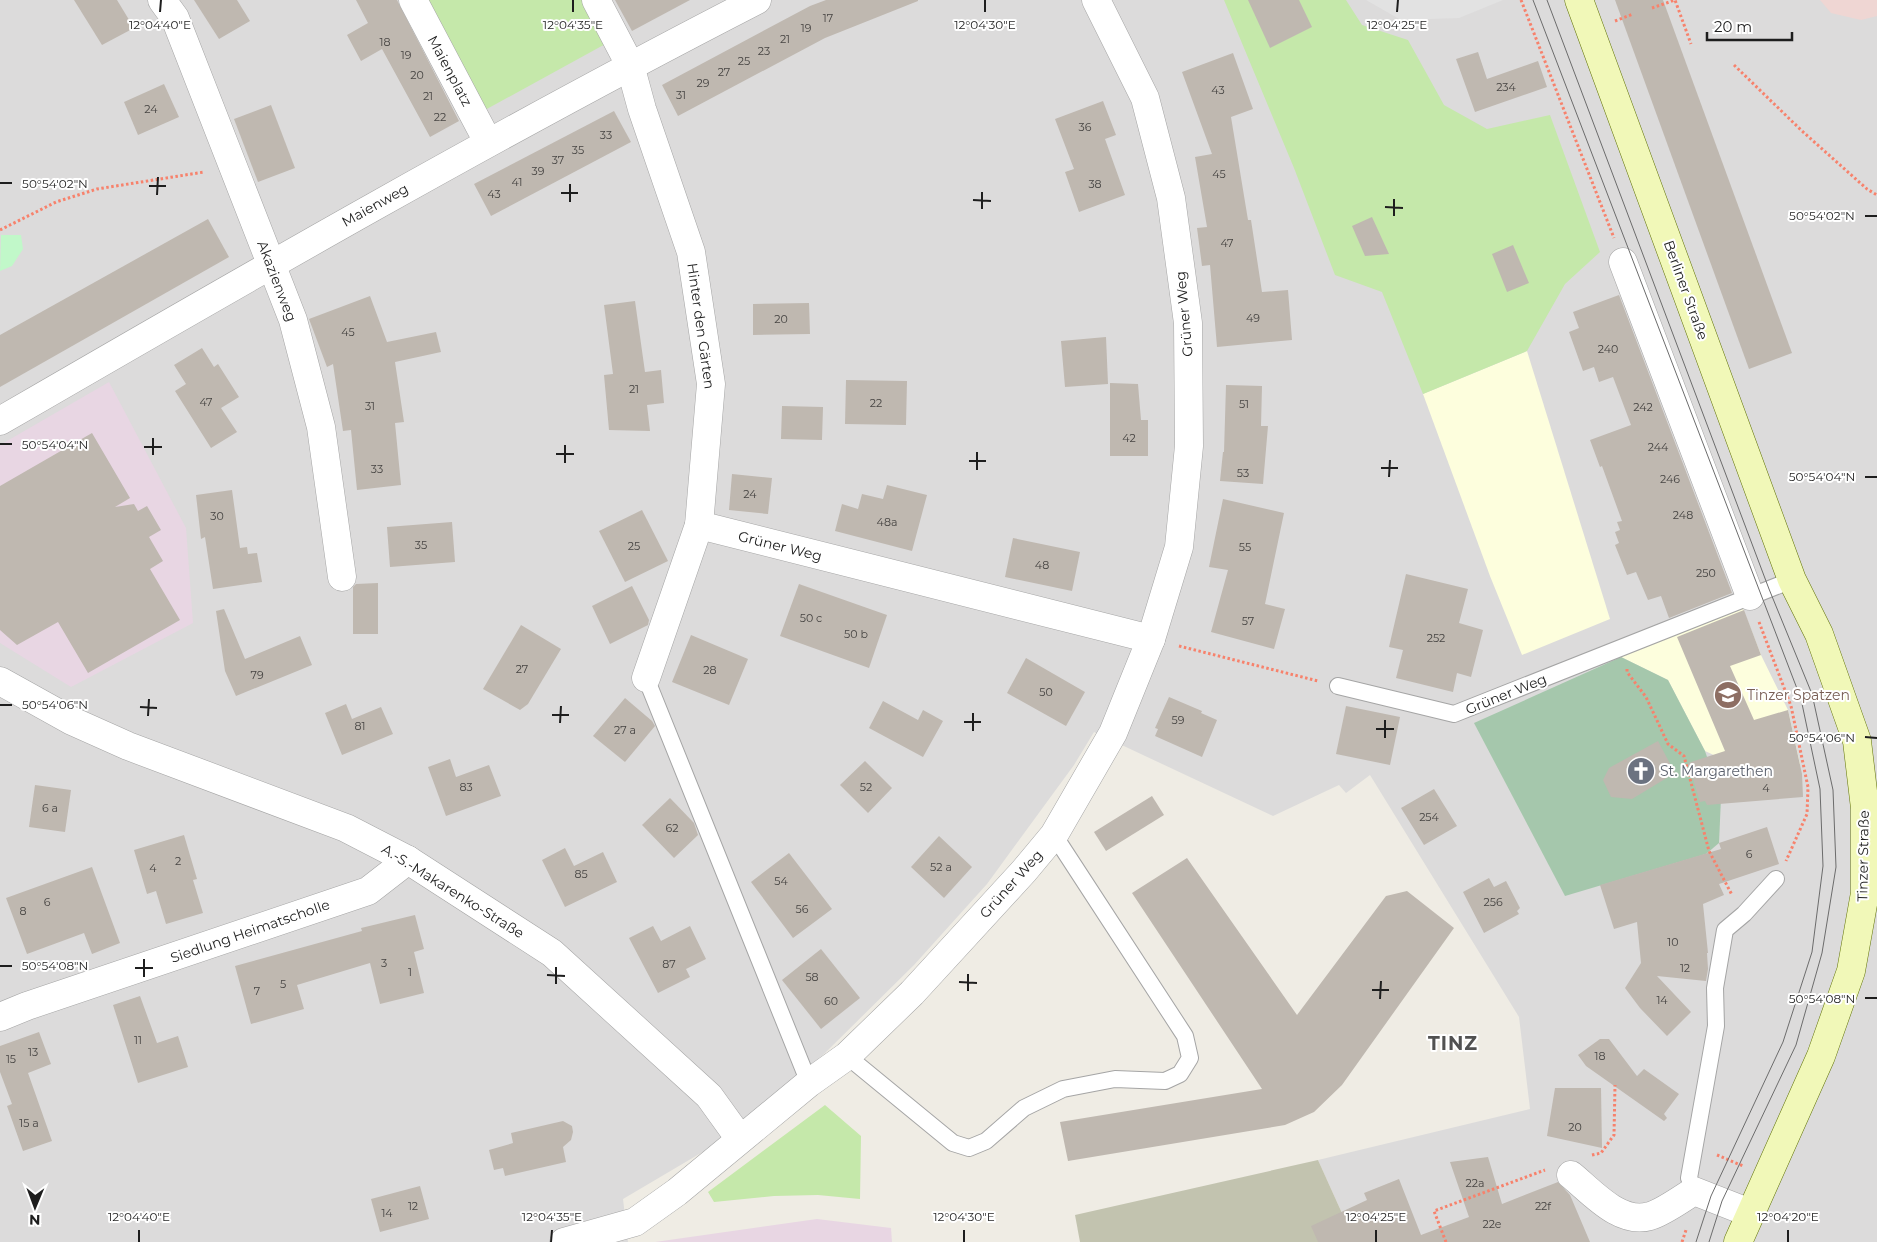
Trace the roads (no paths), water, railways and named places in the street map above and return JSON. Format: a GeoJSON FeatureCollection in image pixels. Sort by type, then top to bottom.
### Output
{"type":"FeatureCollection","features":[{"type":"Feature","properties":{"kind":"street","name":"Akazienweg"},"geometry":{"type":"LineString","coordinates":[[162,0],[175,18],[292,320],[321,427],[342,577]]}},
{"type":"Feature","properties":{"kind":"street","name":"Maienplatz"},"geometry":{"type":"LineString","coordinates":[[413,0],[488,142]]}},
{"type":"Feature","properties":{"kind":"street"},"geometry":{"type":"LineString","coordinates":[[596,0],[630,65]]}},
{"type":"Feature","properties":{"kind":"street","name":"Maienweg"},"geometry":{"type":"LineString","coordinates":[[0,422],[271,264],[488,142],[630,65],[757,0]]}},
{"type":"Feature","properties":{"kind":"street","name":"Grüner Weg"},"geometry":{"type":"LineString","coordinates":[[564,1242],[637,1232],[678,1192],[740,1139],[809,1083],[847,1056],[912,993],[1024,871],[1054,835],[1113,733],[1151,639],[1179,547],[1189,446],[1188,323],[1171,198],[1144,98],[1096,0]]}},
{"type":"Feature","properties":{"kind":"street","name":"Berliner Straße"},"geometry":{"type":"LineString","coordinates":[[1579,0],[1792,580]]}},
{"type":"Feature","properties":{"kind":"street","name":"Hinter den Gärten"},"geometry":{"type":"LineString","coordinates":[[630,65],[642,109],[691,252],[712,384],[700,525],[646,678]]}},
{"type":"Feature","properties":{"kind":"street"},"geometry":{"type":"LineString","coordinates":[[1623,262],[1750,596]]}},
{"type":"Feature","properties":{"kind":"street","name":"Grüner Weg"},"geometry":{"type":"LineString","coordinates":[[700,525],[1151,639]]}},
{"type":"Feature","properties":{"kind":"street","name":"Tinzer Straße"},"geometry":{"type":"LineString","coordinates":[[1738,1242],[1821,1056],[1851,971],[1865,893],[1865,808],[1857,741],[1819,634],[1792,580]]}},
{"type":"Feature","properties":{"kind":"street","name":"A.-S.-Makarenko-Straße"},"geometry":{"type":"LineString","coordinates":[[0,680],[72,721],[128,746],[346,828],[408,860],[552,953],[709,1096],[740,1139]]}},
{"type":"Feature","properties":{"kind":"street","name":"Siedlung Heimatscholle"},"geometry":{"type":"LineString","coordinates":[[0,1018],[27,1006],[368,891],[408,860]]}},
{"type":"Feature","properties":{"kind":"street"},"geometry":{"type":"LineString","coordinates":[[1566,1170],[1616,1212],[1632,1218],[1651,1216],[1694,1191],[1750,1212]]}},
{"type":"Feature","properties":{"kind":"lane","name":"Grüner Weg"},"geometry":{"type":"LineString","coordinates":[[1338,686],[1454,714],[1792,580]]}},
{"type":"Feature","properties":{"kind":"lane"},"geometry":{"type":"LineString","coordinates":[[646,678],[809,1083]]}},
{"type":"Feature","properties":{"kind":"lane"},"geometry":{"type":"LineString","coordinates":[[847,1056],[931,1123],[953,1143],[969,1148],[986,1141],[1024,1108],[1063,1089],[1115,1079],[1165,1081],[1180,1074],[1190,1058],[1185,1036],[1054,835]]}},
{"type":"Feature","properties":{"kind":"lane"},"geometry":{"type":"LineString","coordinates":[[1694,1191],[1689,1178],[1716,1026],[1715,988],[1725,930],[1744,914],[1776,879]]}},
{"type":"Feature","properties":{"kind":"tram line"},"geometry":{"type":"LineString","coordinates":[[1533,0],[1801,699],[1820,789],[1823,866],[1812,952],[1783,1042],[1711,1196],[1696,1242]]}},
{"type":"Feature","properties":{"kind":"tram line"},"geometry":{"type":"LineString","coordinates":[[1547,0],[1769,589],[1812,694],[1833,790],[1836,867],[1822,953],[1796,1045],[1722,1201],[1709,1242]]}},
{"type":"Feature","properties":{"kind":"place","name":"Tinzer Spatzen"},"geometry":{"type":"Point","coordinates":[1728,695]}},
{"type":"Feature","properties":{"kind":"place","name":"St. Margarethen"},"geometry":{"type":"Point","coordinates":[1641,771]}},
{"type":"Feature","properties":{"kind":"district","name":"TINZ"},"geometry":{"type":"Point","coordinates":[1453,1043]}}]}
